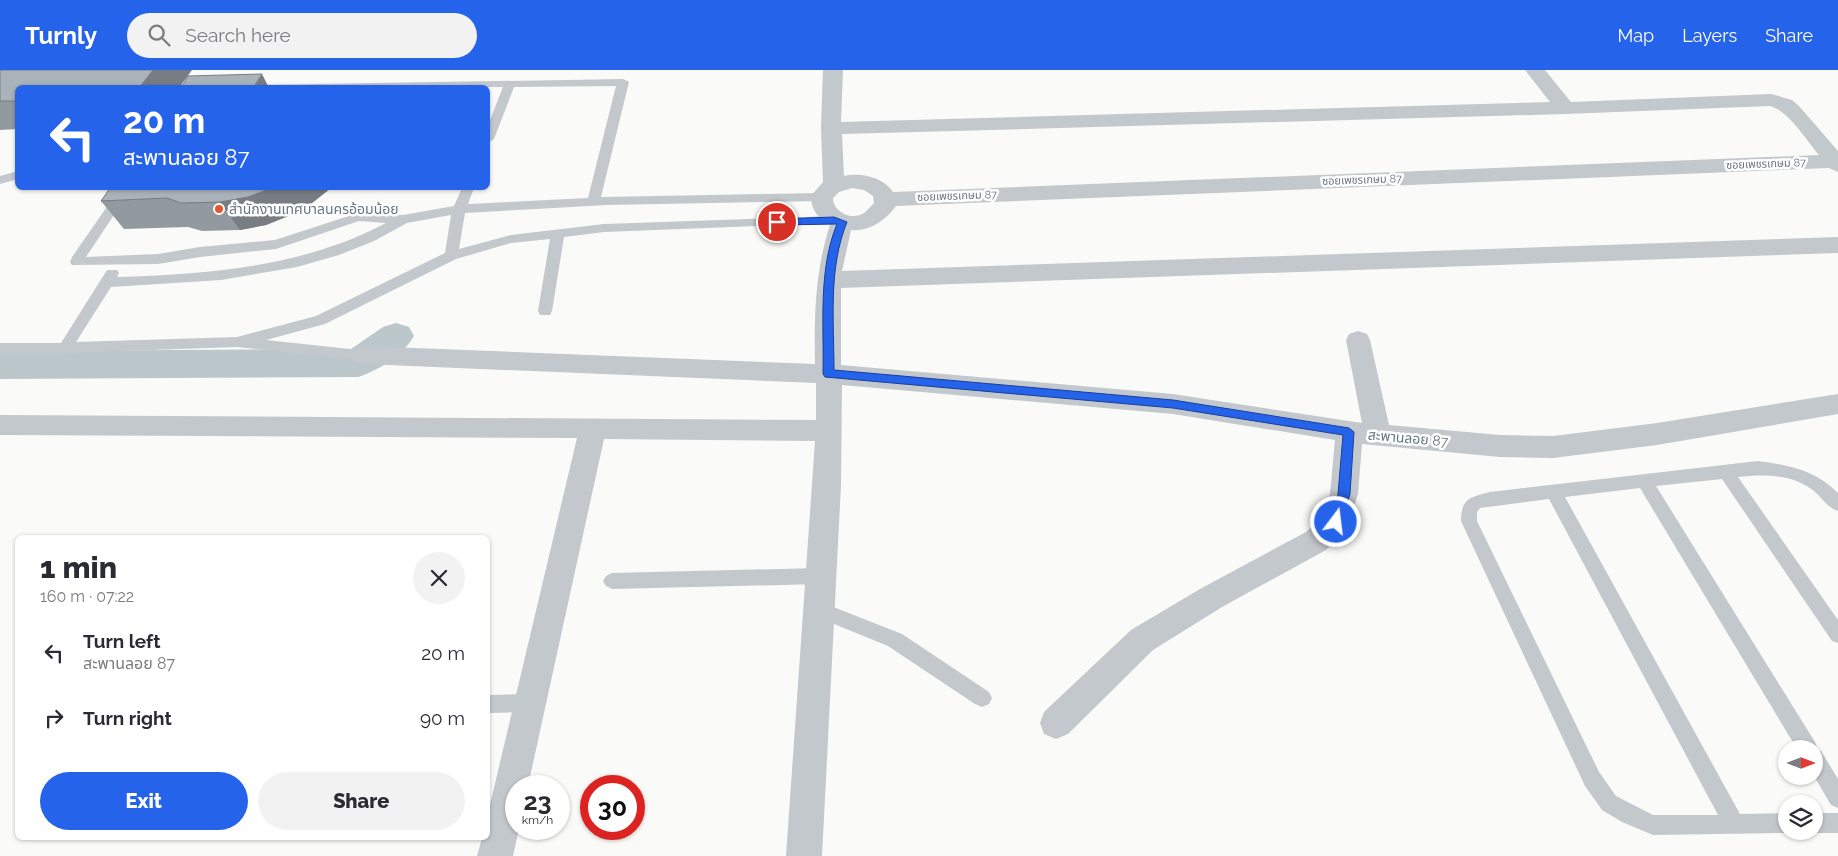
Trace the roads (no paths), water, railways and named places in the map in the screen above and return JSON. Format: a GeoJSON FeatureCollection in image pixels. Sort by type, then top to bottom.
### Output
{"type":"FeatureCollection","features":[{"type":"Feature","properties":{"kind":"street"},"geometry":{"type":"LineString","coordinates":[[828,191],[852,181],[870,184],[878,188],[885,199],[885,206],[874,218],[864,222],[838,221],[825,214],[821,206],[828,191],[833,70]]}},
{"type":"Feature","properties":{"kind":"street"},"geometry":{"type":"LineString","coordinates":[[1536,70],[1565,108]]}},
{"type":"Feature","properties":{"kind":"street"},"geometry":{"type":"LineString","coordinates":[[831,128],[1565,108],[1771,100],[1785,104],[1792,110],[1837,162]]}},
{"type":"Feature","properties":{"kind":"street","name":"ซอยเพชรเกษม 87"},"geometry":{"type":"LineString","coordinates":[[885,199],[1837,162]]}},
{"type":"Feature","properties":{"kind":"street"},"geometry":{"type":"LineString","coordinates":[[804,856],[829,431],[829,280],[838,221]]}},
{"type":"Feature","properties":{"kind":"street"},"geometry":{"type":"LineString","coordinates":[[829,280],[1838,245]]}},
{"type":"Feature","properties":{"kind":"street"},"geometry":{"type":"LineString","coordinates":[[1358,340],[1378,435]]}},
{"type":"Feature","properties":{"kind":"street","name":"สะพานลอย 87"},"geometry":{"type":"LineString","coordinates":[[364,356],[829,374],[1173,404],[1349,432],[1500,446],[1552,447],[1657,434],[1838,404]]}},
{"type":"Feature","properties":{"kind":"street"},"geometry":{"type":"LineString","coordinates":[[0,425],[829,431]]}},
{"type":"Feature","properties":{"kind":"street"},"geometry":{"type":"LineString","coordinates":[[495,856],[593,428]]}},
{"type":"Feature","properties":{"kind":"street"},"geometry":{"type":"LineString","coordinates":[[1056,723],[1142,640],[1211,598],[1316,541],[1336,522],[1344,494],[1349,432]]}},
{"type":"Feature","properties":{"kind":"lane"},"geometry":{"type":"LineString","coordinates":[[434,85],[623,82],[594,201]]}},
{"type":"Feature","properties":{"kind":"lane"},"geometry":{"type":"LineString","coordinates":[[490,134],[510,84]]}},
{"type":"Feature","properties":{"kind":"lane"},"geometry":{"type":"LineString","coordinates":[[0,180],[15,176]]}},
{"type":"Feature","properties":{"kind":"lane"},"geometry":{"type":"LineString","coordinates":[[125,190],[77,262],[118,262],[158,259],[200,252],[276,244],[358,217],[403,219],[459,209],[828,191]]}},
{"type":"Feature","properties":{"kind":"lane"},"geometry":{"type":"LineString","coordinates":[[451,256],[459,209],[467,190]]}},
{"type":"Feature","properties":{"kind":"lane"},"geometry":{"type":"LineString","coordinates":[[106,282],[190,279],[244,273],[338,252],[381,233],[403,219]]}},
{"type":"Feature","properties":{"kind":"lane"},"geometry":{"type":"LineString","coordinates":[[237,342],[320,320],[451,256],[511,239],[604,228],[838,221]]}},
{"type":"Feature","properties":{"kind":"lane"},"geometry":{"type":"LineString","coordinates":[[545,311],[558,233]]}},
{"type":"Feature","properties":{"kind":"lane"},"geometry":{"type":"LineString","coordinates":[[65,348],[118,262]]}},
{"type":"Feature","properties":{"kind":"lane"},"geometry":{"type":"LineString","coordinates":[[0,348],[65,348],[237,342],[364,356]]}},
{"type":"Feature","properties":{"kind":"lane"},"geometry":{"type":"LineString","coordinates":[[1778,823],[1653,825],[1629,815],[1609,802],[1592,779],[1469,521],[1469,510],[1475,503],[1490,498],[1758,468],[1802,474],[1818,484],[1838,504]]}},
{"type":"Feature","properties":{"kind":"lane"},"geometry":{"type":"LineString","coordinates":[[1726,472],[1838,635]]}},
{"type":"Feature","properties":{"kind":"lane"},"geometry":{"type":"LineString","coordinates":[[1644,481],[1802,740]]}},
{"type":"Feature","properties":{"kind":"lane"},"geometry":{"type":"LineString","coordinates":[[1553,491],[1734,824]]}},
{"type":"Feature","properties":{"kind":"lane"},"geometry":{"type":"LineString","coordinates":[[612,581],[820,576]]}},
{"type":"Feature","properties":{"kind":"lane"},"geometry":{"type":"LineString","coordinates":[[818,609],[895,640],[982,698]]}},
{"type":"Feature","properties":{"kind":"lane"},"geometry":{"type":"LineString","coordinates":[[490,704],[530,703]]}},
{"type":"Feature","properties":{"kind":"lane"},"geometry":{"type":"LineString","coordinates":[[1823,773],[1838,798]]}},
{"type":"Feature","properties":{"kind":"lane"},"geometry":{"type":"LineString","coordinates":[[1823,823],[1838,823]]}},
{"type":"Feature","properties":{"kind":"waterway"},"geometry":{"type":"LineString","coordinates":[[0,365],[358,363],[396,336]]}},
{"type":"Feature","properties":{"kind":"place","name":"สำนักงานเทศบาลนครอ้อมน้อย"},"geometry":{"type":"Point","coordinates":[219,209]}}]}
